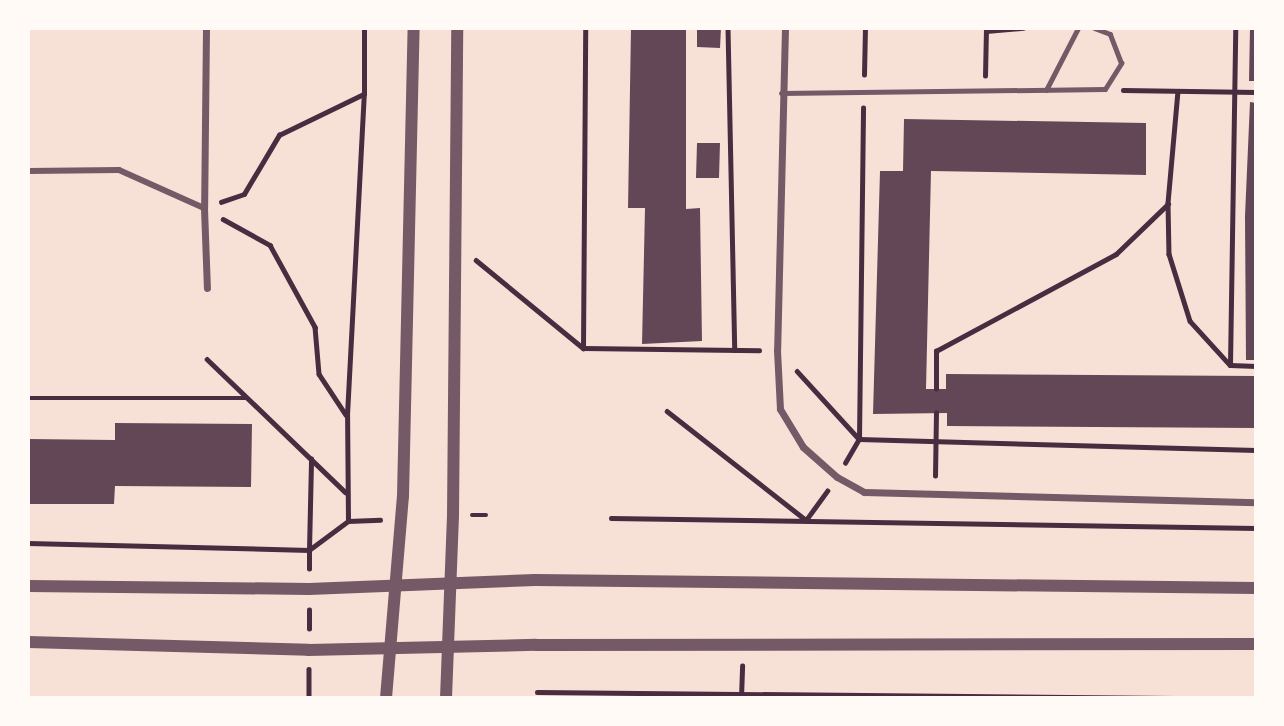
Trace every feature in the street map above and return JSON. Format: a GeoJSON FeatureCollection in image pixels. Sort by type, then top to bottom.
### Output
{"type":"FeatureCollection","features":[{"type":"Feature","properties":{"kind":"street"},"geometry":{"type":"LineString","coordinates":[[206,28],[204,208],[207,288]]}},
{"type":"Feature","properties":{"kind":"street"},"geometry":{"type":"LineString","coordinates":[[386,698],[402,496],[414,28]]}},
{"type":"Feature","properties":{"kind":"street"},"geometry":{"type":"LineString","coordinates":[[446,698],[450,584],[457,28]]}},
{"type":"Feature","properties":{"kind":"street"},"geometry":{"type":"LineString","coordinates":[[785,28],[781,93],[777,350],[780,409],[803,447],[837,477],[864,492],[1256,502]]}},
{"type":"Feature","properties":{"kind":"street"},"geometry":{"type":"LineString","coordinates":[[28,171],[119,170],[204,208]]}},
{"type":"Feature","properties":{"kind":"street"},"geometry":{"type":"LineString","coordinates":[[28,586],[309,589],[535,580],[1256,588]]}},
{"type":"Feature","properties":{"kind":"street"},"geometry":{"type":"LineString","coordinates":[[28,642],[309,650],[742,644],[1256,644]]}},
{"type":"Feature","properties":{"kind":"lane"},"geometry":{"type":"LineString","coordinates":[[1046,90],[1078,28]]}},
{"type":"Feature","properties":{"kind":"lane"},"geometry":{"type":"LineString","coordinates":[[781,93],[1105,89],[1121,63],[1110,34],[1094,28]]}},
{"type":"Feature","properties":{"kind":"path"},"geometry":{"type":"LineString","coordinates":[[348,521],[347,415],[364,94],[364,28]]}},
{"type":"Feature","properties":{"kind":"path"},"geometry":{"type":"LineString","coordinates":[[583,348],[585,28]]}},
{"type":"Feature","properties":{"kind":"path"},"geometry":{"type":"LineString","coordinates":[[728,28],[734,350]]}},
{"type":"Feature","properties":{"kind":"path"},"geometry":{"type":"LineString","coordinates":[[806,520],[837,477],[859,439],[865,28]]}},
{"type":"Feature","properties":{"kind":"path"},"geometry":{"type":"LineString","coordinates":[[985,91],[986,30],[1023,28]]}},
{"type":"Feature","properties":{"kind":"path"},"geometry":{"type":"LineString","coordinates":[[1230,365],[1235,28]]}},
{"type":"Feature","properties":{"kind":"path"},"geometry":{"type":"LineString","coordinates":[[1105,89],[1256,92]]}},
{"type":"Feature","properties":{"kind":"path"},"geometry":{"type":"LineString","coordinates":[[1178,91],[1168,203],[1169,254],[1190,321],[1230,365],[1256,366]]}},
{"type":"Feature","properties":{"kind":"path"},"geometry":{"type":"LineString","coordinates":[[204,208],[244,194],[279,135],[364,94]]}},
{"type":"Feature","properties":{"kind":"path"},"geometry":{"type":"LineString","coordinates":[[936,389],[936,351],[1116,254],[1168,203]]}},
{"type":"Feature","properties":{"kind":"path"},"geometry":{"type":"LineString","coordinates":[[204,208],[270,245],[315,327],[319,374],[347,415]]}},
{"type":"Feature","properties":{"kind":"path"},"geometry":{"type":"LineString","coordinates":[[455,243],[583,348],[777,350],[859,439],[1256,450]]}},
{"type":"Feature","properties":{"kind":"path"},"geometry":{"type":"LineString","coordinates":[[207,359],[346,493]]}},
{"type":"Feature","properties":{"kind":"path"},"geometry":{"type":"LineString","coordinates":[[28,398],[247,398]]}},
{"type":"Feature","properties":{"kind":"path"},"geometry":{"type":"LineString","coordinates":[[667,411],[806,520]]}},
{"type":"Feature","properties":{"kind":"path"},"geometry":{"type":"LineString","coordinates":[[935,523],[936,414]]}},
{"type":"Feature","properties":{"kind":"path"},"geometry":{"type":"LineString","coordinates":[[28,543],[309,550],[311,459]]}},
{"type":"Feature","properties":{"kind":"path"},"geometry":{"type":"LineString","coordinates":[[611,518],[1256,528]]}},
{"type":"Feature","properties":{"kind":"path"},"geometry":{"type":"LineString","coordinates":[[741,696],[742,644]]}},
{"type":"Feature","properties":{"kind":"path"},"geometry":{"type":"LineString","coordinates":[[537,692],[1175,698]]}},
{"type":"Feature","properties":{"kind":"building"},"geometry":{"type":"Polygon","coordinates":[[[631,28],[686,28],[686,209],[700,208],[702,341],[642,344],[645,208],[628,208],[631,28]]]}},
{"type":"Feature","properties":{"kind":"building"},"geometry":{"type":"Polygon","coordinates":[[[697,28],[721,28],[720,48],[697,47],[697,28]]]}},
{"type":"Feature","properties":{"kind":"building"},"geometry":{"type":"Polygon","coordinates":[[[1250,28],[1256,28],[1256,81],[1249,81],[1250,28]]]}},
{"type":"Feature","properties":{"kind":"building"},"geometry":{"type":"Polygon","coordinates":[[[1250,102],[1256,103],[1256,360],[1246,360],[1245,216],[1250,102]]]}},
{"type":"Feature","properties":{"kind":"building"},"geometry":{"type":"Polygon","coordinates":[[[904,119],[1146,123],[1146,175],[931,171],[926,389],[946,389],[946,374],[1256,376],[1256,428],[947,426],[947,413],[873,414],[880,171],[903,171],[904,119]]]}},
{"type":"Feature","properties":{"kind":"building"},"geometry":{"type":"Polygon","coordinates":[[[697,143],[720,143],[719,178],[696,178],[697,143]]]}},
{"type":"Feature","properties":{"kind":"building"},"geometry":{"type":"Polygon","coordinates":[[[115,423],[252,424],[251,487],[115,486],[114,504],[28,504],[28,439],[115,440],[115,423]]]}}]}
